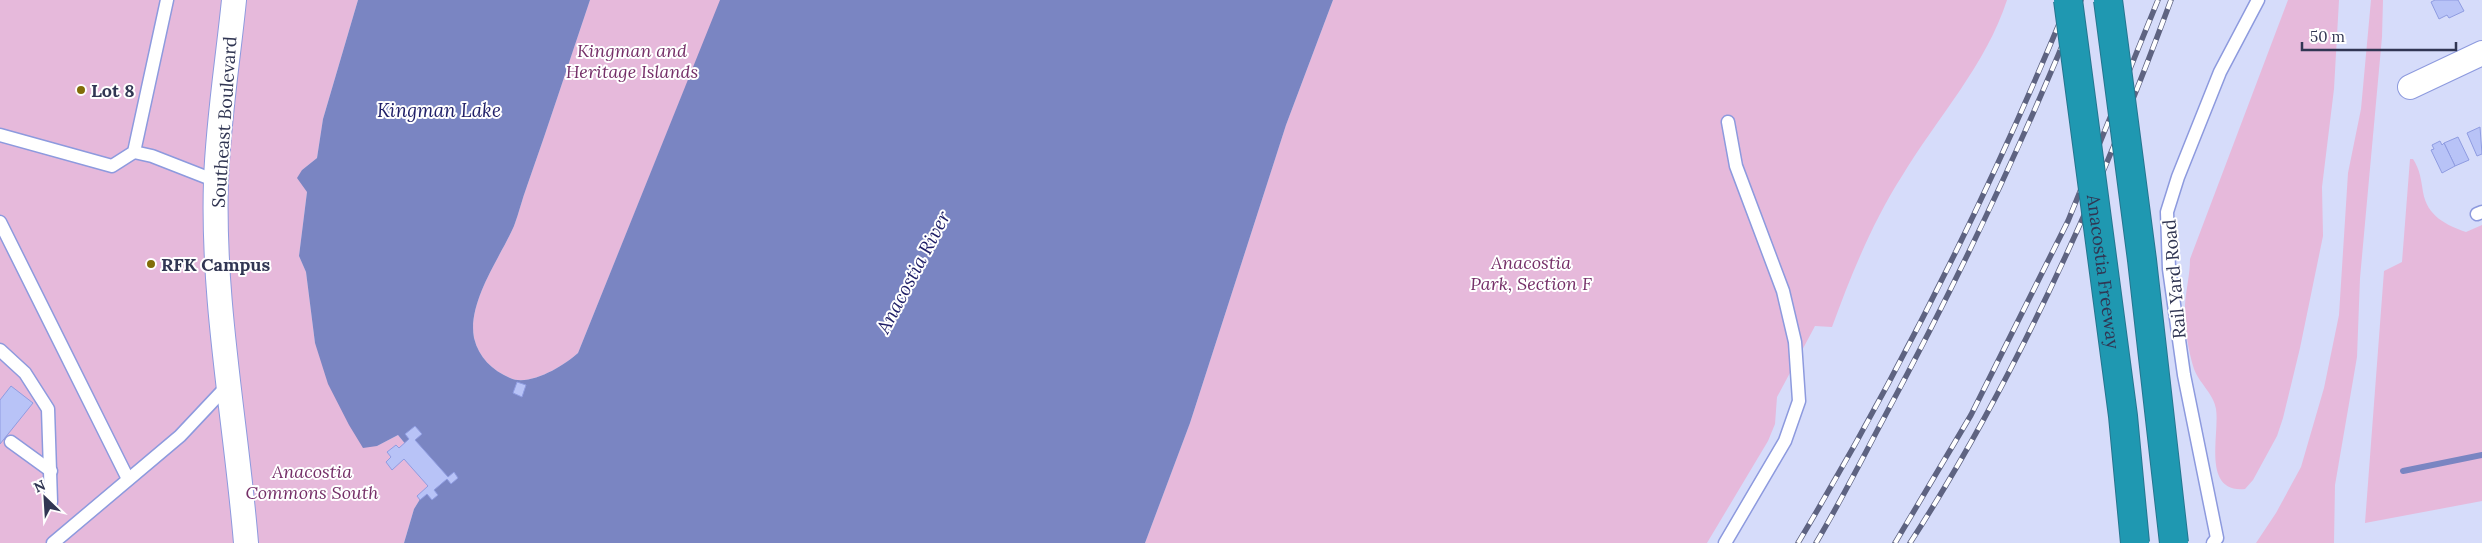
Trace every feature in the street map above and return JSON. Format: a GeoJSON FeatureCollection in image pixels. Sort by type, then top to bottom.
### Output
{"type":"FeatureCollection","features":[{"type":"Feature","properties":{"kind":"highway","name":"Anacostia Freeway"},"geometry":{"type":"LineString","coordinates":[[2068,0],[2123,416],[2135,543]]}},
{"type":"Feature","properties":{"kind":"highway"},"geometry":{"type":"LineString","coordinates":[[2108,0],[2142,260],[2174,543]]}},
{"type":"Feature","properties":{"kind":"street","name":"Southeast Boulevard"},"geometry":{"type":"LineString","coordinates":[[234,0],[216,181],[218,271],[228,385],[246,543]]}},
{"type":"Feature","properties":{"kind":"street"},"geometry":{"type":"LineString","coordinates":[[2410,87],[2482,53]]}},
{"type":"Feature","properties":{"kind":"lane"},"geometry":{"type":"LineString","coordinates":[[134,152],[167,0]]}},
{"type":"Feature","properties":{"kind":"lane","name":"Rail Yard Road"},"geometry":{"type":"LineString","coordinates":[[2213,543],[2217,538],[2182,365],[2169,269],[2167,212],[2178,177],[2220,72],[2258,0]]}},
{"type":"Feature","properties":{"kind":"lane"},"geometry":{"type":"LineString","coordinates":[[1725,543],[1785,441],[1799,401],[1795,342],[1784,291],[1736,166],[1728,122]]}},
{"type":"Feature","properties":{"kind":"lane"},"geometry":{"type":"LineString","coordinates":[[0,135],[112,166],[134,152],[152,156],[216,181]]}},
{"type":"Feature","properties":{"kind":"lane"},"geometry":{"type":"LineString","coordinates":[[0,222],[128,479]]}},
{"type":"Feature","properties":{"kind":"lane"},"geometry":{"type":"LineString","coordinates":[[0,350],[25,373],[48,409],[51,502]]}},
{"type":"Feature","properties":{"kind":"lane"},"geometry":{"type":"LineString","coordinates":[[53,543],[180,436],[228,385]]}},
{"type":"Feature","properties":{"kind":"lane"},"geometry":{"type":"LineString","coordinates":[[10,442],[50,470]]}},
{"type":"Feature","properties":{"kind":"green space","name":"RFK Campus"},"geometry":{"type":"Polygon","coordinates":[[[0,0],[358,0],[323,119],[317,158],[302,170],[307,192],[299,256],[306,272],[315,343],[377,446],[398,435],[433,478],[414,509],[404,543],[0,543],[0,0]]]}},
{"type":"Feature","properties":{"kind":"green space","name":"Kingman and Heritage Islands"},"geometry":{"type":"Polygon","coordinates":[[[590,0],[796,0],[685,88],[578,353],[564,364],[546,374],[527,380],[518,380],[497,371],[479,352],[474,338],[475,310],[480,295],[514,226],[590,0]]]}},
{"type":"Feature","properties":{"kind":"green space","name":"Anacostia Park, Section F"},"geometry":{"type":"Polygon","coordinates":[[[1333,0],[2007,0],[1987,47],[1974,69],[1916,154],[1881,212],[1855,269],[1832,327],[1815,326],[1777,397],[1775,424],[1768,441],[1707,543],[1145,543],[1190,423],[1286,125],[1333,0]]]}},
{"type":"Feature","properties":{"kind":"green space"},"geometry":{"type":"Polygon","coordinates":[[[2288,0],[2339,0],[2334,89],[2322,187],[2323,236],[2300,348],[2277,436],[2253,480],[2245,489],[2231,488],[2222,482],[2218,472],[2215,446],[2217,420],[2215,404],[2194,369],[2188,346],[2185,305],[2190,259],[2288,0]]]}},
{"type":"Feature","properties":{"kind":"green space"},"geometry":{"type":"Polygon","coordinates":[[[2371,0],[2383,0],[2382,37],[2360,278],[2357,357],[2335,485],[2334,543],[2256,543],[2276,513],[2301,467],[2324,388],[2339,315],[2348,173],[2361,109],[2371,0]]]}},
{"type":"Feature","properties":{"kind":"green space"},"geometry":{"type":"Polygon","coordinates":[[[2410,159],[2413,159],[2419,171],[2425,200],[2438,218],[2466,232],[2482,225],[2482,501],[2365,523],[2384,271],[2402,262],[2410,159]]]}},
{"type":"Feature","properties":{"kind":"water"},"geometry":{"type":"Polygon","coordinates":[[[358,0],[590,0],[514,226],[480,295],[475,310],[474,338],[479,352],[497,371],[510,378],[527,380],[546,374],[564,364],[578,353],[720,0],[1333,0],[1286,125],[1190,423],[1145,543],[404,543],[414,509],[433,478],[398,435],[377,446],[363,448],[349,425],[328,384],[315,343],[306,272],[299,256],[307,192],[297,178],[302,170],[317,158],[323,119],[358,0]]]}},
{"type":"Feature","properties":{"kind":"building"},"geometry":{"type":"Polygon","coordinates":[[[2435,0],[2458,0],[2464,11],[2449,18],[2447,15],[2439,19],[2431,2],[2435,0]]]}},
{"type":"Feature","properties":{"kind":"building"},"geometry":{"type":"Polygon","coordinates":[[[2480,127],[2482,154],[2477,156],[2467,133],[2480,127]]]}},
{"type":"Feature","properties":{"kind":"building"},"geometry":{"type":"Polygon","coordinates":[[[2458,137],[2469,160],[2455,166],[2444,143],[2458,137]]]}},
{"type":"Feature","properties":{"kind":"building"},"geometry":{"type":"Polygon","coordinates":[[[2440,141],[2442,145],[2444,143],[2455,166],[2442,173],[2431,150],[2434,149],[2432,145],[2440,141]]]}},
{"type":"Feature","properties":{"kind":"building"},"geometry":{"type":"Polygon","coordinates":[[[517,382],[526,385],[522,397],[513,393],[517,382]]]}},
{"type":"Feature","properties":{"kind":"building"},"geometry":{"type":"Polygon","coordinates":[[[11,386],[33,403],[0,444],[0,400],[11,386]]]}},
{"type":"Feature","properties":{"kind":"building"},"geometry":{"type":"Polygon","coordinates":[[[415,426],[422,434],[415,440],[448,477],[454,472],[458,478],[451,484],[447,479],[434,490],[438,495],[432,500],[427,494],[420,500],[417,496],[428,486],[404,459],[392,470],[386,462],[391,457],[387,452],[396,445],[399,448],[409,439],[405,434],[415,426]]]}},
{"type":"Feature","properties":{"kind":"waterway"},"geometry":{"type":"LineString","coordinates":[[2403,471],[2482,455]]}},
{"type":"Feature","properties":{"kind":"railway"},"geometry":{"type":"LineString","coordinates":[[1798,543],[1873,411],[1944,276],[2009,139],[2069,0]]}},
{"type":"Feature","properties":{"kind":"railway"},"geometry":{"type":"LineString","coordinates":[[1816,543],[1913,364],[1989,210],[2037,105],[2081,0]]}},
{"type":"Feature","properties":{"kind":"railway"},"geometry":{"type":"LineString","coordinates":[[1895,543],[1971,415],[2068,221],[2158,0]]}},
{"type":"Feature","properties":{"kind":"railway"},"geometry":{"type":"LineString","coordinates":[[1910,543],[1949,480],[1986,414],[2022,347],[2055,279],[2117,139],[2171,0]]}},
{"type":"Feature","properties":{"kind":"place","name":"Lot 8"},"geometry":{"type":"Point","coordinates":[81,90]}},
{"type":"Feature","properties":{"kind":"place","name":"RFK Campus"},"geometry":{"type":"Point","coordinates":[151,264]}},
{"type":"Feature","properties":{"kind":"water label","name":"Kingman Lake"},"geometry":{"type":"Point","coordinates":[439,110]}},
{"type":"Feature","properties":{"kind":"water label","name":"Anacostia River"},"geometry":{"type":"Point","coordinates":[913,272]}},
{"type":"Feature","properties":{"kind":"park label","name":"Anacostia Commons South"},"geometry":{"type":"Point","coordinates":[312,481]}}]}
